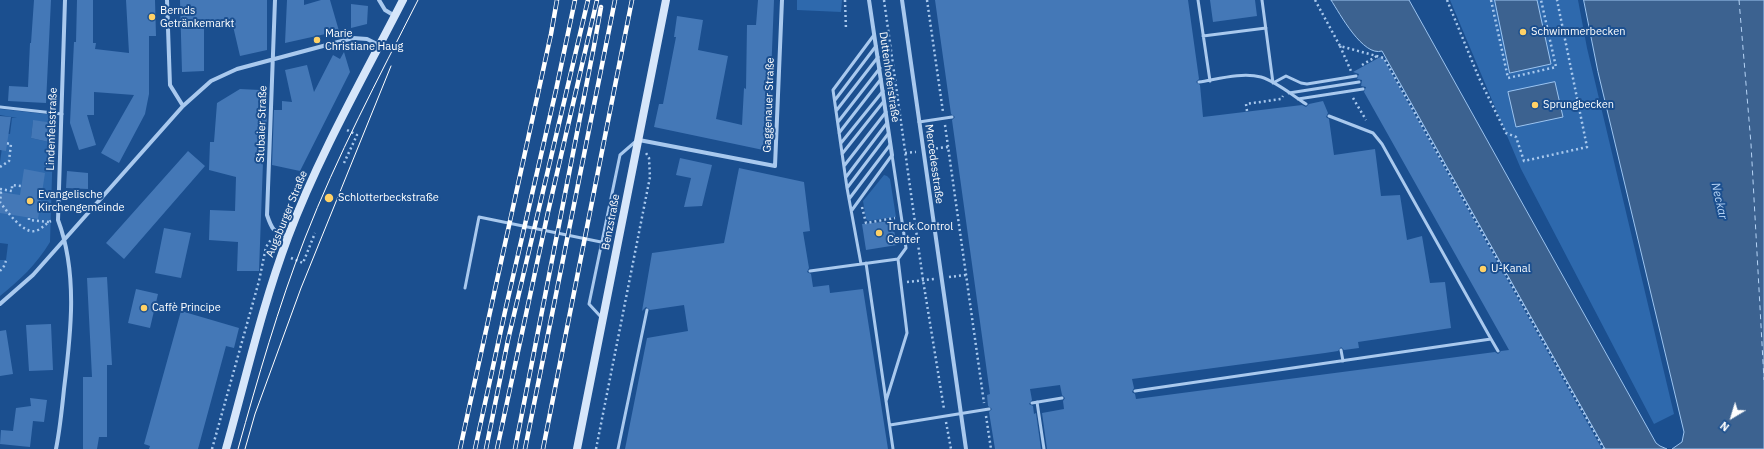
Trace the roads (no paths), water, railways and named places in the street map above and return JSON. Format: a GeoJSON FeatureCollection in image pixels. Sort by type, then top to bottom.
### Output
{"type":"FeatureCollection","features":[{"type":"Feature","properties":{"kind":"main road","name":"Augsburger Straße"},"geometry":{"type":"LineString","coordinates":[[226,449],[277,270],[288,237],[312,179],[403,0]]}},
{"type":"Feature","properties":{"kind":"main road","name":"Benzstraße"},"geometry":{"type":"LineString","coordinates":[[577,449],[666,0]]}},
{"type":"Feature","properties":{"kind":"street","name":"Lindenfelsstraße"},"geometry":{"type":"LineString","coordinates":[[56,449],[68,357],[71,279],[66,239],[58,220],[65,0]]}},
{"type":"Feature","properties":{"kind":"street"},"geometry":{"type":"LineString","coordinates":[[167,0],[170,85],[182,106]]}},
{"type":"Feature","properties":{"kind":"street","name":"Stubaier Straße"},"geometry":{"type":"LineString","coordinates":[[275,0],[267,215],[275,232],[288,237]]}},
{"type":"Feature","properties":{"kind":"street"},"geometry":{"type":"LineString","coordinates":[[379,0],[385,10],[395,16]]}},
{"type":"Feature","properties":{"kind":"street","name":"Gaggenauer Straße"},"geometry":{"type":"LineString","coordinates":[[638,139],[775,166],[782,0]]}},
{"type":"Feature","properties":{"kind":"street","name":"Duttenhoferstraße"},"geometry":{"type":"LineString","coordinates":[[869,0],[892,156]]}},
{"type":"Feature","properties":{"kind":"street","name":"Mercedesstraße"},"geometry":{"type":"LineString","coordinates":[[902,0],[966,449]]}},
{"type":"Feature","properties":{"kind":"street"},"geometry":{"type":"LineString","coordinates":[[0,304],[32,275],[66,239],[182,106],[211,81],[237,69],[353,38],[367,39],[379,45]]}},
{"type":"Feature","properties":{"kind":"lane"},"geometry":{"type":"LineString","coordinates":[[1198,0],[1210,81]]}},
{"type":"Feature","properties":{"kind":"lane"},"geometry":{"type":"LineString","coordinates":[[1262,0],[1273,83]]}},
{"type":"Feature","properties":{"kind":"lane"},"geometry":{"type":"LineString","coordinates":[[1203,36],[1266,28]]}},
{"type":"Feature","properties":{"kind":"lane"},"geometry":{"type":"LineString","coordinates":[[861,264],[847,188],[833,90],[874,35]]}},
{"type":"Feature","properties":{"kind":"lane"},"geometry":{"type":"LineString","coordinates":[[835,100],[876,46]]}},
{"type":"Feature","properties":{"kind":"lane"},"geometry":{"type":"LineString","coordinates":[[836,111],[878,57]]}},
{"type":"Feature","properties":{"kind":"lane"},"geometry":{"type":"LineString","coordinates":[[838,122],[880,68]]}},
{"type":"Feature","properties":{"kind":"lane"},"geometry":{"type":"LineString","coordinates":[[1199,82],[1254,76],[1273,83],[1306,104]]}},
{"type":"Feature","properties":{"kind":"lane"},"geometry":{"type":"LineString","coordinates":[[1273,83],[1286,76],[1304,84],[1356,76]]}},
{"type":"Feature","properties":{"kind":"lane"},"geometry":{"type":"LineString","coordinates":[[839,133],[881,79]]}},
{"type":"Feature","properties":{"kind":"lane"},"geometry":{"type":"LineString","coordinates":[[1288,92],[1359,82]]}},
{"type":"Feature","properties":{"kind":"lane"},"geometry":{"type":"LineString","coordinates":[[1298,98],[1363,89]]}},
{"type":"Feature","properties":{"kind":"lane"},"geometry":{"type":"LineString","coordinates":[[841,143],[883,91]]}},
{"type":"Feature","properties":{"kind":"lane"},"geometry":{"type":"LineString","coordinates":[[842,154],[884,101]]}},
{"type":"Feature","properties":{"kind":"lane"},"geometry":{"type":"LineString","coordinates":[[0,107],[62,114]]}},
{"type":"Feature","properties":{"kind":"lane"},"geometry":{"type":"LineString","coordinates":[[844,166],[886,112]]}},
{"type":"Feature","properties":{"kind":"lane"},"geometry":{"type":"LineString","coordinates":[[1329,116],[1372,133],[1382,144],[1498,351]]}},
{"type":"Feature","properties":{"kind":"lane"},"geometry":{"type":"LineString","coordinates":[[919,122],[952,117]]}},
{"type":"Feature","properties":{"kind":"lane"},"geometry":{"type":"LineString","coordinates":[[846,177],[887,123]]}},
{"type":"Feature","properties":{"kind":"lane"},"geometry":{"type":"LineString","coordinates":[[847,188],[888,134]]}},
{"type":"Feature","properties":{"kind":"lane"},"geometry":{"type":"LineString","coordinates":[[603,319],[589,304],[620,155],[638,139]]}},
{"type":"Feature","properties":{"kind":"lane"},"geometry":{"type":"LineString","coordinates":[[849,199],[890,144]]}},
{"type":"Feature","properties":{"kind":"lane"},"geometry":{"type":"LineString","coordinates":[[852,210],[892,156]]}},
{"type":"Feature","properties":{"kind":"lane"},"geometry":{"type":"LineString","coordinates":[[886,401],[907,333],[898,259],[906,248],[892,156]]}},
{"type":"Feature","properties":{"kind":"lane"},"geometry":{"type":"LineString","coordinates":[[465,288],[479,218],[602,242]]}},
{"type":"Feature","properties":{"kind":"lane"},"geometry":{"type":"LineString","coordinates":[[810,270],[898,259]]}},
{"type":"Feature","properties":{"kind":"lane"},"geometry":{"type":"LineString","coordinates":[[866,263],[893,449]]}},
{"type":"Feature","properties":{"kind":"lane"},"geometry":{"type":"LineString","coordinates":[[618,449],[647,310]]}},
{"type":"Feature","properties":{"kind":"lane"},"geometry":{"type":"LineString","coordinates":[[1135,391],[1491,339]]}},
{"type":"Feature","properties":{"kind":"lane"},"geometry":{"type":"LineString","coordinates":[[1341,350],[1343,361]]}},
{"type":"Feature","properties":{"kind":"lane"},"geometry":{"type":"LineString","coordinates":[[1032,403],[1062,398]]}},
{"type":"Feature","properties":{"kind":"lane"},"geometry":{"type":"LineString","coordinates":[[1037,402],[1044,449]]}},
{"type":"Feature","properties":{"kind":"lane"},"geometry":{"type":"LineString","coordinates":[[890,425],[987,410]]}},
{"type":"Feature","properties":{"kind":"water"},"geometry":{"type":"Polygon","coordinates":[[[1331,0],[1409,0],[1656,443],[1667,449],[1605,449],[1382,51],[1375,51],[1367,48],[1360,41],[1346,24],[1331,0]]]}},
{"type":"Feature","properties":{"kind":"water","name":"Schwimmerbecken"},"geometry":{"type":"Polygon","coordinates":[[[1495,0],[1537,0],[1551,64],[1510,73],[1495,0]]]}},
{"type":"Feature","properties":{"kind":"water","name":"Neckar"},"geometry":{"type":"Polygon","coordinates":[[[1584,0],[1764,0],[1764,449],[1672,449],[1682,442],[1684,432],[1598,72],[1584,0]]]}},
{"type":"Feature","properties":{"kind":"water","name":"Sprungbecken"},"geometry":{"type":"Polygon","coordinates":[[[1555,82],[1563,117],[1516,127],[1508,92],[1555,82]]]}},
{"type":"Feature","properties":{"kind":"tram line"},"geometry":{"type":"LineString","coordinates":[[238,449],[277,316],[317,207],[344,147],[418,0]]}},
{"type":"Feature","properties":{"kind":"tram line"},"geometry":{"type":"LineString","coordinates":[[245,449],[255,414],[301,288],[391,66]]}},
{"type":"Feature","properties":{"kind":"railway"},"geometry":{"type":"LineString","coordinates":[[460,449],[551,34],[557,0]]}},
{"type":"Feature","properties":{"kind":"railway"},"geometry":{"type":"LineString","coordinates":[[475,449],[575,0]]}},
{"type":"Feature","properties":{"kind":"railway"},"geometry":{"type":"LineString","coordinates":[[486,449],[508,340],[588,0]]}},
{"type":"Feature","properties":{"kind":"railway"},"geometry":{"type":"LineString","coordinates":[[497,449],[548,212],[597,0]]}},
{"type":"Feature","properties":{"kind":"railway"},"geometry":{"type":"LineString","coordinates":[[525,449],[615,0]]}},
{"type":"Feature","properties":{"kind":"railway"},"geometry":{"type":"LineString","coordinates":[[543,449],[632,0]]}},
{"type":"Feature","properties":{"kind":"railway"},"geometry":{"type":"LineString","coordinates":[[515,449],[601,7]]}},
{"type":"Feature","properties":{"kind":"place","name":"Bernds Getränkemarkt"},"geometry":{"type":"Point","coordinates":[152,17]}},
{"type":"Feature","properties":{"kind":"place","name":"Schwimmerbecken"},"geometry":{"type":"Point","coordinates":[1523,32]}},
{"type":"Feature","properties":{"kind":"place","name":"Marie Christiane Haug"},"geometry":{"type":"Point","coordinates":[317,40]}},
{"type":"Feature","properties":{"kind":"place","name":"Sprungbecken"},"geometry":{"type":"Point","coordinates":[1535,105]}},
{"type":"Feature","properties":{"kind":"place","name":"Schlotterbeckstraße"},"geometry":{"type":"Point","coordinates":[329,198]}},
{"type":"Feature","properties":{"kind":"place","name":"Evangelische Kirchengemeinde"},"geometry":{"type":"Point","coordinates":[30,201]}},
{"type":"Feature","properties":{"kind":"place","name":"Truck Control Center"},"geometry":{"type":"Point","coordinates":[879,233]}},
{"type":"Feature","properties":{"kind":"place","name":"U-Kanal"},"geometry":{"type":"Point","coordinates":[1483,269]}},
{"type":"Feature","properties":{"kind":"place","name":"Caffè Principe"},"geometry":{"type":"Point","coordinates":[144,308]}}]}
